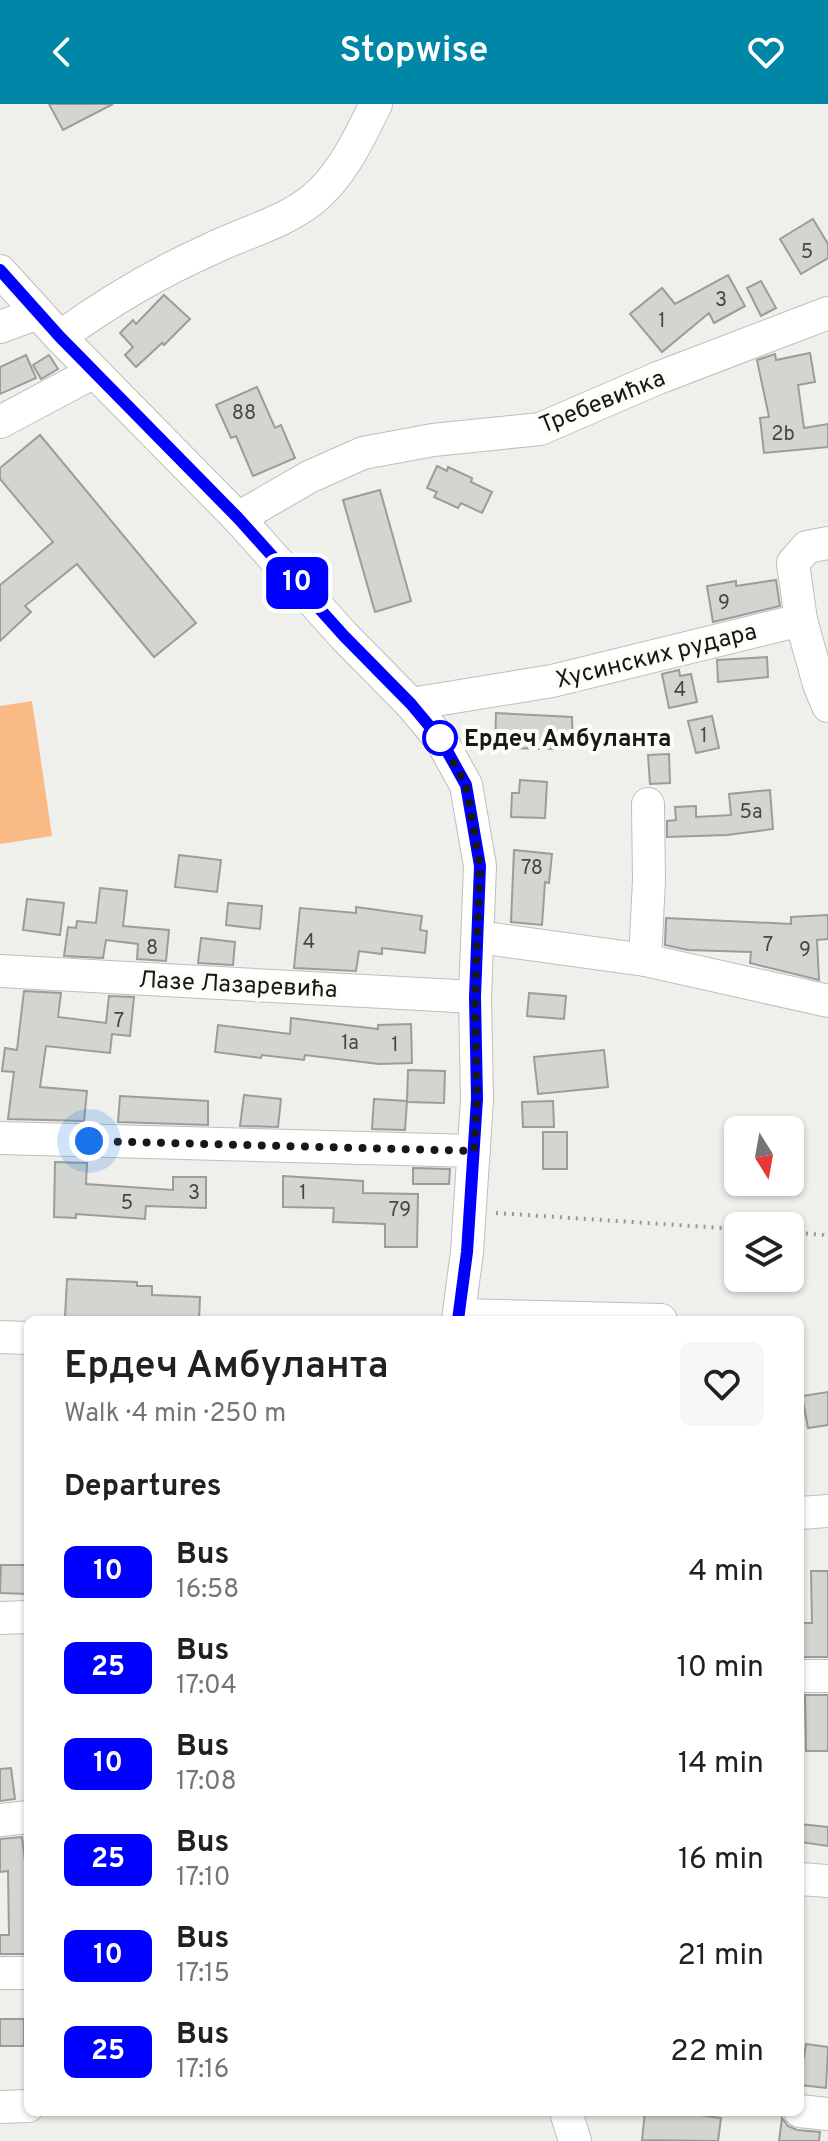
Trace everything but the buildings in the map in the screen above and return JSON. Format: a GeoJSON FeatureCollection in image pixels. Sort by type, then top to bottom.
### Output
{"type":"FeatureCollection","features":[{"type":"Feature","properties":{"kind":"street"},"geometry":{"type":"LineString","coordinates":[[60,337],[98,309],[155,277],[214,247],[276,222],[313,200],[339,171],[376,104]]}},
{"type":"Feature","properties":{"kind":"street"},"geometry":{"type":"LineString","coordinates":[[0,271],[60,337],[238,518],[344,636],[411,704],[441,740],[466,785],[480,866],[475,997],[477,1099],[470,1211],[458,1316]]}},
{"type":"Feature","properties":{"kind":"street"},"geometry":{"type":"LineString","coordinates":[[0,327],[38,313]]}},
{"type":"Feature","properties":{"kind":"street","name":"Требевићка"},"geometry":{"type":"LineString","coordinates":[[238,518],[309,477],[363,453],[433,440],[540,429],[658,378],[828,313]]}},
{"type":"Feature","properties":{"kind":"street"},"geometry":{"type":"LineString","coordinates":[[0,422],[94,372]]}},
{"type":"Feature","properties":{"kind":"street"},"geometry":{"type":"LineString","coordinates":[[828,543],[807,547],[793,563],[801,620],[828,706]]}},
{"type":"Feature","properties":{"kind":"street","name":"Хусинских рудара"},"geometry":{"type":"LineString","coordinates":[[411,704],[552,681],[801,620]]}},
{"type":"Feature","properties":{"kind":"street"},"geometry":{"type":"LineString","coordinates":[[645,960],[649,880],[648,804]]}},
{"type":"Feature","properties":{"kind":"street"},"geometry":{"type":"LineString","coordinates":[[478,937],[645,960],[828,1001]]}},
{"type":"Feature","properties":{"kind":"street","name":"Лазе Лазаревића"},"geometry":{"type":"LineString","coordinates":[[0,971],[475,997]]}},
{"type":"Feature","properties":{"kind":"street"},"geometry":{"type":"LineString","coordinates":[[0,1138],[474,1151]]}},
{"type":"Feature","properties":{"kind":"street"},"geometry":{"type":"LineString","coordinates":[[0,1337],[24,1338]]}},
{"type":"Feature","properties":{"kind":"street"},"geometry":{"type":"LineString","coordinates":[[804,1513],[828,1511]]}},
{"type":"Feature","properties":{"kind":"street"},"geometry":{"type":"LineString","coordinates":[[0,1618],[24,1617]]}},
{"type":"Feature","properties":{"kind":"street"},"geometry":{"type":"LineString","coordinates":[[804,1676],[828,1676]]}},
{"type":"Feature","properties":{"kind":"street"},"geometry":{"type":"LineString","coordinates":[[0,1820],[24,1817]]}},
{"type":"Feature","properties":{"kind":"street"},"geometry":{"type":"LineString","coordinates":[[804,1879],[828,1881]]}},
{"type":"Feature","properties":{"kind":"street"},"geometry":{"type":"LineString","coordinates":[[0,1973],[24,1973]]}},
{"type":"Feature","properties":{"kind":"street"},"geometry":{"type":"LineString","coordinates":[[0,2107],[24,2106]]}},
{"type":"Feature","properties":{"kind":"street"},"geometry":{"type":"LineString","coordinates":[[804,2111],[828,2114]]}},
{"type":"Feature","properties":{"kind":"street"},"geometry":{"type":"LineString","coordinates":[[567,2116],[575,2141]]}},
{"type":"Feature","properties":{"kind":"path"},"geometry":{"type":"LineString","coordinates":[[470,1211],[724,1228]]}},
{"type":"Feature","properties":{"kind":"path"},"geometry":{"type":"LineString","coordinates":[[804,1233],[828,1238]]}},
{"type":"Feature","properties":{"kind":"shaded area"},"geometry":{"type":"Polygon","coordinates":[[[32,701],[52,836],[0,844],[0,706],[32,701]]]}},
{"type":"Feature","properties":{"kind":"bus line","name":"10"},"geometry":{"type":"LineString","coordinates":[[0,270],[60,337],[238,518],[344,636],[411,704],[441,740],[466,785],[480,866],[475,997],[477,1099],[467,1252],[459,1316]]}},
{"type":"Feature","properties":{"kind":"place","name":"Ердеч Амбуланта"},"geometry":{"type":"Point","coordinates":[440,738]}},
{"type":"Feature","properties":{"kind":"route"},"geometry":{"type":"LineString","coordinates":[[89,1141],[474,1151],[480,866],[466,785],[440,738]]}}]}
